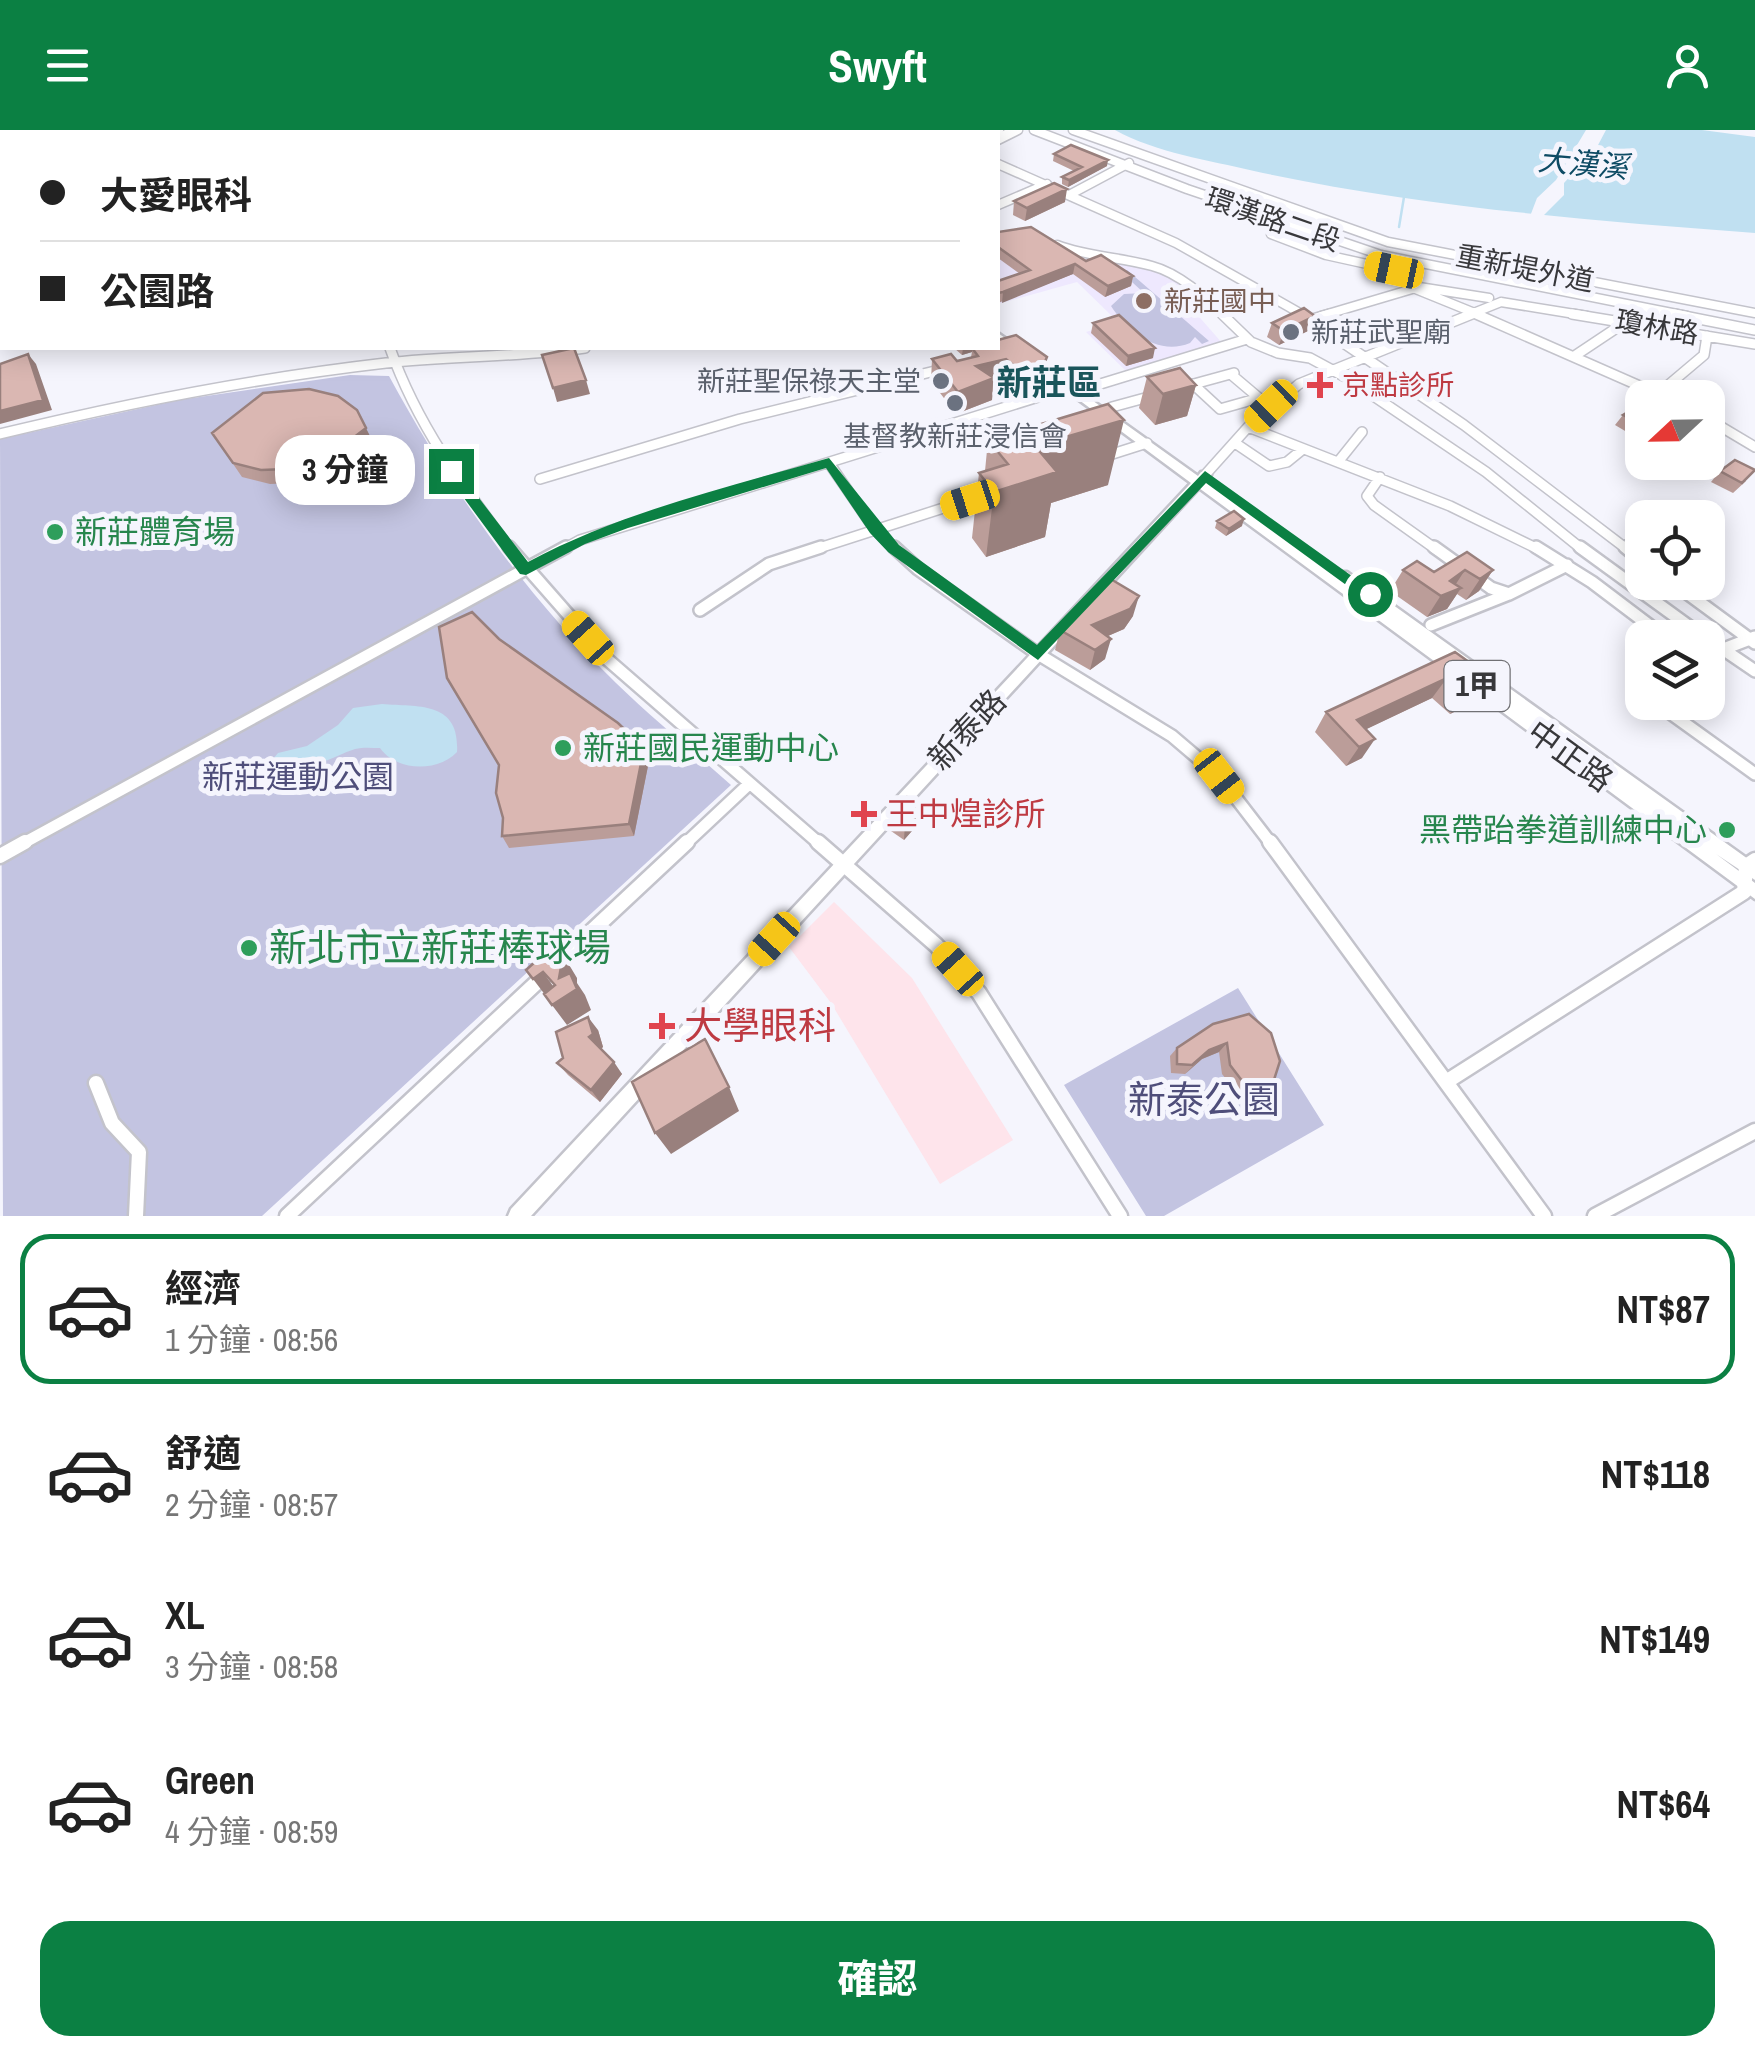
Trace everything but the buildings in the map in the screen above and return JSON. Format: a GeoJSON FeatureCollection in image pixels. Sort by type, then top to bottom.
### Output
{"type":"FeatureCollection","features":[{"type":"Feature","properties":{"kind":"main road","name":"中正路"},"geometry":{"type":"LineString","coordinates":[[1000,328],[1070,388],[1202,478]]}},
{"type":"Feature","properties":{"kind":"main road","name":"中正路"},"geometry":{"type":"LineString","coordinates":[[1000,337],[1112,407],[1202,478],[1751,875]]}},
{"type":"Feature","properties":{"kind":"main road","name":"新泰路"},"geometry":{"type":"LineString","coordinates":[[518,1216],[1202,478]]}},
{"type":"Feature","properties":{"kind":"street","name":"環漢路二段"},"geometry":{"type":"LineString","coordinates":[[1034,130],[1320,236],[1395,258],[1755,330]]}},
{"type":"Feature","properties":{"kind":"street"},"geometry":{"type":"LineString","coordinates":[[1073,130],[1086,142],[1128,163],[1190,181],[1219,184]]}},
{"type":"Feature","properties":{"kind":"street","name":"重新堤外道"},"geometry":{"type":"LineString","coordinates":[[1073,130],[1388,242],[1755,310]]}},
{"type":"Feature","properties":{"kind":"street","name":"重新堤外道"},"geometry":{"type":"LineString","coordinates":[[1084,130],[1389,238],[1755,310]]}},
{"type":"Feature","properties":{"kind":"street"},"geometry":{"type":"LineString","coordinates":[[1074,195],[1128,163]]}},
{"type":"Feature","properties":{"kind":"street"},"geometry":{"type":"LineString","coordinates":[[1000,165],[1074,195],[1245,280],[1488,443],[1625,548]]}},
{"type":"Feature","properties":{"kind":"street"},"geometry":{"type":"LineString","coordinates":[[1000,204],[1047,184]]}},
{"type":"Feature","properties":{"kind":"street"},"geometry":{"type":"LineString","coordinates":[[1271,234],[1326,255],[1394,270],[1413,288],[1629,380]]}},
{"type":"Feature","properties":{"kind":"street"},"geometry":{"type":"LineString","coordinates":[[1050,240],[1075,254],[1166,272],[1207,299],[1247,339],[1271,351],[1310,358],[1335,371],[1486,472],[1591,556],[1681,620]]}},
{"type":"Feature","properties":{"kind":"street"},"geometry":{"type":"LineString","coordinates":[[1394,270],[1395,258]]}},
{"type":"Feature","properties":{"kind":"street"},"geometry":{"type":"LineString","coordinates":[[1497,279],[1500,302]]}},
{"type":"Feature","properties":{"kind":"street"},"geometry":{"type":"LineString","coordinates":[[1309,320],[1413,288],[1489,298]]}},
{"type":"Feature","properties":{"kind":"street","name":"新泰路"},"geometry":{"type":"LineString","coordinates":[[1202,478],[1248,427],[1300,384],[1500,302]]}},
{"type":"Feature","properties":{"kind":"street","name":"瓊林路"},"geometry":{"type":"LineString","coordinates":[[1500,302],[1755,344]]}},
{"type":"Feature","properties":{"kind":"street"},"geometry":{"type":"LineString","coordinates":[[1576,355],[1620,321]]}},
{"type":"Feature","properties":{"kind":"street"},"geometry":{"type":"LineString","coordinates":[[1679,380],[1704,355],[1706,336]]}},
{"type":"Feature","properties":{"kind":"street"},"geometry":{"type":"LineString","coordinates":[[1084,389],[1247,339]]}},
{"type":"Feature","properties":{"kind":"street"},"geometry":{"type":"LineString","coordinates":[[999,353],[1018,346]]}},
{"type":"Feature","properties":{"kind":"street"},"geometry":{"type":"LineString","coordinates":[[391,350],[406,394],[442,459],[526,570],[608,660],[841,866],[936,944],[979,993],[1120,1216]]}},
{"type":"Feature","properties":{"kind":"street"},"geometry":{"type":"LineString","coordinates":[[0,434],[192,392],[395,362],[507,358],[569,350]]}},
{"type":"Feature","properties":{"kind":"street"},"geometry":{"type":"LineString","coordinates":[[540,479],[740,419],[954,366]]}},
{"type":"Feature","properties":{"kind":"street"},"geometry":{"type":"LineString","coordinates":[[1112,407],[1193,384],[1233,375],[1259,398],[1220,409],[1193,384]]}},
{"type":"Feature","properties":{"kind":"street"},"geometry":{"type":"LineString","coordinates":[[0,856],[594,535],[1070,388]]}},
{"type":"Feature","properties":{"kind":"street"},"geometry":{"type":"LineString","coordinates":[[1248,427],[1380,477],[1497,528],[1567,565],[1642,620]]}},
{"type":"Feature","properties":{"kind":"street"},"geometry":{"type":"LineString","coordinates":[[1725,429],[1755,446]]}},
{"type":"Feature","properties":{"kind":"street"},"geometry":{"type":"LineString","coordinates":[[1338,462],[1362,432]]}},
{"type":"Feature","properties":{"kind":"street"},"geometry":{"type":"LineString","coordinates":[[1235,443],[1269,466],[1286,462],[1303,449]]}},
{"type":"Feature","properties":{"kind":"street"},"geometry":{"type":"LineString","coordinates":[[1091,461],[1147,444]]}},
{"type":"Feature","properties":{"kind":"street"},"geometry":{"type":"LineString","coordinates":[[829,463],[875,530],[918,569],[1038,654],[1172,736],[1219,776],[1544,1216]]}},
{"type":"Feature","properties":{"kind":"street"},"geometry":{"type":"LineString","coordinates":[[1380,477],[1368,496],[1374,505],[1492,588],[1509,594]]}},
{"type":"Feature","properties":{"kind":"street"},"geometry":{"type":"LineString","coordinates":[[700,610],[769,564],[1005,488]]}},
{"type":"Feature","properties":{"kind":"street"},"geometry":{"type":"LineString","coordinates":[[1431,624],[1509,594],[1567,565]]}},
{"type":"Feature","properties":{"kind":"street"},"geometry":{"type":"LineString","coordinates":[[1697,600],[1753,640]]}},
{"type":"Feature","properties":{"kind":"street"},"geometry":{"type":"LineString","coordinates":[[1725,648],[1753,640]]}},
{"type":"Feature","properties":{"kind":"street"},"geometry":{"type":"LineString","coordinates":[[1725,651],[1755,671]]}},
{"type":"Feature","properties":{"kind":"street"},"geometry":{"type":"LineString","coordinates":[[1680,720],[1755,774]]}},
{"type":"Feature","properties":{"kind":"street"},"geometry":{"type":"LineString","coordinates":[[287,1216],[749,784]]}},
{"type":"Feature","properties":{"kind":"street"},"geometry":{"type":"LineString","coordinates":[[1446,1082],[1744,892],[1751,875]]}},
{"type":"Feature","properties":{"kind":"street"},"geometry":{"type":"LineString","coordinates":[[96,1082],[112,1122],[139,1152],[136,1216]]}},
{"type":"Feature","properties":{"kind":"street"},"geometry":{"type":"LineString","coordinates":[[1595,1216],[1755,1130]]}},
{"type":"Feature","properties":{"kind":"shaded area","name":"新莊國中"},"geometry":{"type":"Polygon","coordinates":[[[1000,238],[1069,257],[1150,267],[1164,273],[1197,300],[1187,303],[1223,344],[1126,371],[1086,332],[1118,322],[1077,282],[1000,303],[1000,238]]]}},
{"type":"Feature","properties":{"kind":"shaded area"},"geometry":{"type":"Polygon","coordinates":[[[834,902],[912,978],[1013,1140],[940,1184],[831,1003],[789,947],[834,902]]]}},
{"type":"Feature","properties":{"kind":"green space"},"geometry":{"type":"Polygon","coordinates":[[[1127,270],[1209,341],[1202,344],[1195,337],[1190,343],[1167,346],[1135,333],[1111,306],[1124,294],[1144,293],[1121,272],[1127,270]]]}},
{"type":"Feature","properties":{"kind":"green space","name":"新莊運動公園"},"geometry":{"type":"Polygon","coordinates":[[[350,375],[389,376],[463,499],[550,613],[630,696],[731,785],[262,1216],[3,1216],[0,439],[179,400],[350,375]]]}},
{"type":"Feature","properties":{"kind":"green space","name":"新泰公園"},"geometry":{"type":"Polygon","coordinates":[[[1238,988],[1324,1125],[1164,1216],[1146,1216],[1064,1085],[1238,988]]]}},
{"type":"Feature","properties":{"kind":"water","name":"大漢溪"},"geometry":{"type":"Polygon","coordinates":[[[1115,130],[1702,130],[1755,137],[1755,233],[1566,217],[1378,194],[1183,155],[1115,130]]]}},
{"type":"Feature","properties":{"kind":"water"},"geometry":{"type":"Polygon","coordinates":[[[382,704],[423,707],[444,715],[452,723],[457,752],[428,766],[406,765],[380,748],[355,749],[300,770],[278,770],[268,765],[278,753],[307,746],[338,725],[353,708],[382,704]]]}},
{"type":"Feature","properties":{"kind":"pier"},"geometry":{"type":"Polygon","coordinates":[[[1586,130],[1606,130],[1597,147],[1564,183],[1564,195],[1539,220],[1529,219],[1537,198],[1556,180],[1586,130]]]}},
{"type":"Feature","properties":{"kind":"waterway"},"geometry":{"type":"LineString","coordinates":[[1399,227],[1404,197]]}},
{"type":"Feature","properties":{"kind":"place","name":"新莊國中"},"geometry":{"type":"Point","coordinates":[1144,301]}},
{"type":"Feature","properties":{"kind":"place","name":"新莊武聖廟"},"geometry":{"type":"Point","coordinates":[1291,332]}},
{"type":"Feature","properties":{"kind":"place","name":"新莊聖保祿天主堂"},"geometry":{"type":"Point","coordinates":[941,381]}},
{"type":"Feature","properties":{"kind":"place","name":"京點診所"},"geometry":{"type":"Point","coordinates":[1320,385]}},
{"type":"Feature","properties":{"kind":"place","name":"基督教新莊浸信會"},"geometry":{"type":"Point","coordinates":[955,403]}},
{"type":"Feature","properties":{"kind":"place","name":"新莊體育場"},"geometry":{"type":"Point","coordinates":[55,532]}},
{"type":"Feature","properties":{"kind":"place","name":"新莊國民運動中心"},"geometry":{"type":"Point","coordinates":[563,748]}},
{"type":"Feature","properties":{"kind":"place","name":"王中煌診所"},"geometry":{"type":"Point","coordinates":[864,814]}},
{"type":"Feature","properties":{"kind":"place","name":"黑帶跆拳道訓練中心"},"geometry":{"type":"Point","coordinates":[1727,830]}},
{"type":"Feature","properties":{"kind":"place","name":"新北市立新莊棒球場"},"geometry":{"type":"Point","coordinates":[249,948]}},
{"type":"Feature","properties":{"kind":"place","name":"大學眼科"},"geometry":{"type":"Point","coordinates":[662,1026]}},
{"type":"Feature","properties":{"kind":"district","name":"新莊區"},"geometry":{"type":"Point","coordinates":[1049,383]}},
{"type":"Feature","properties":{"kind":"route"},"geometry":{"type":"LineString","coordinates":[[451,471],[526,570],[580,540],[829,463],[875,530],[894,549],[1038,654],[1205,475],[1370,594]]}}]}
